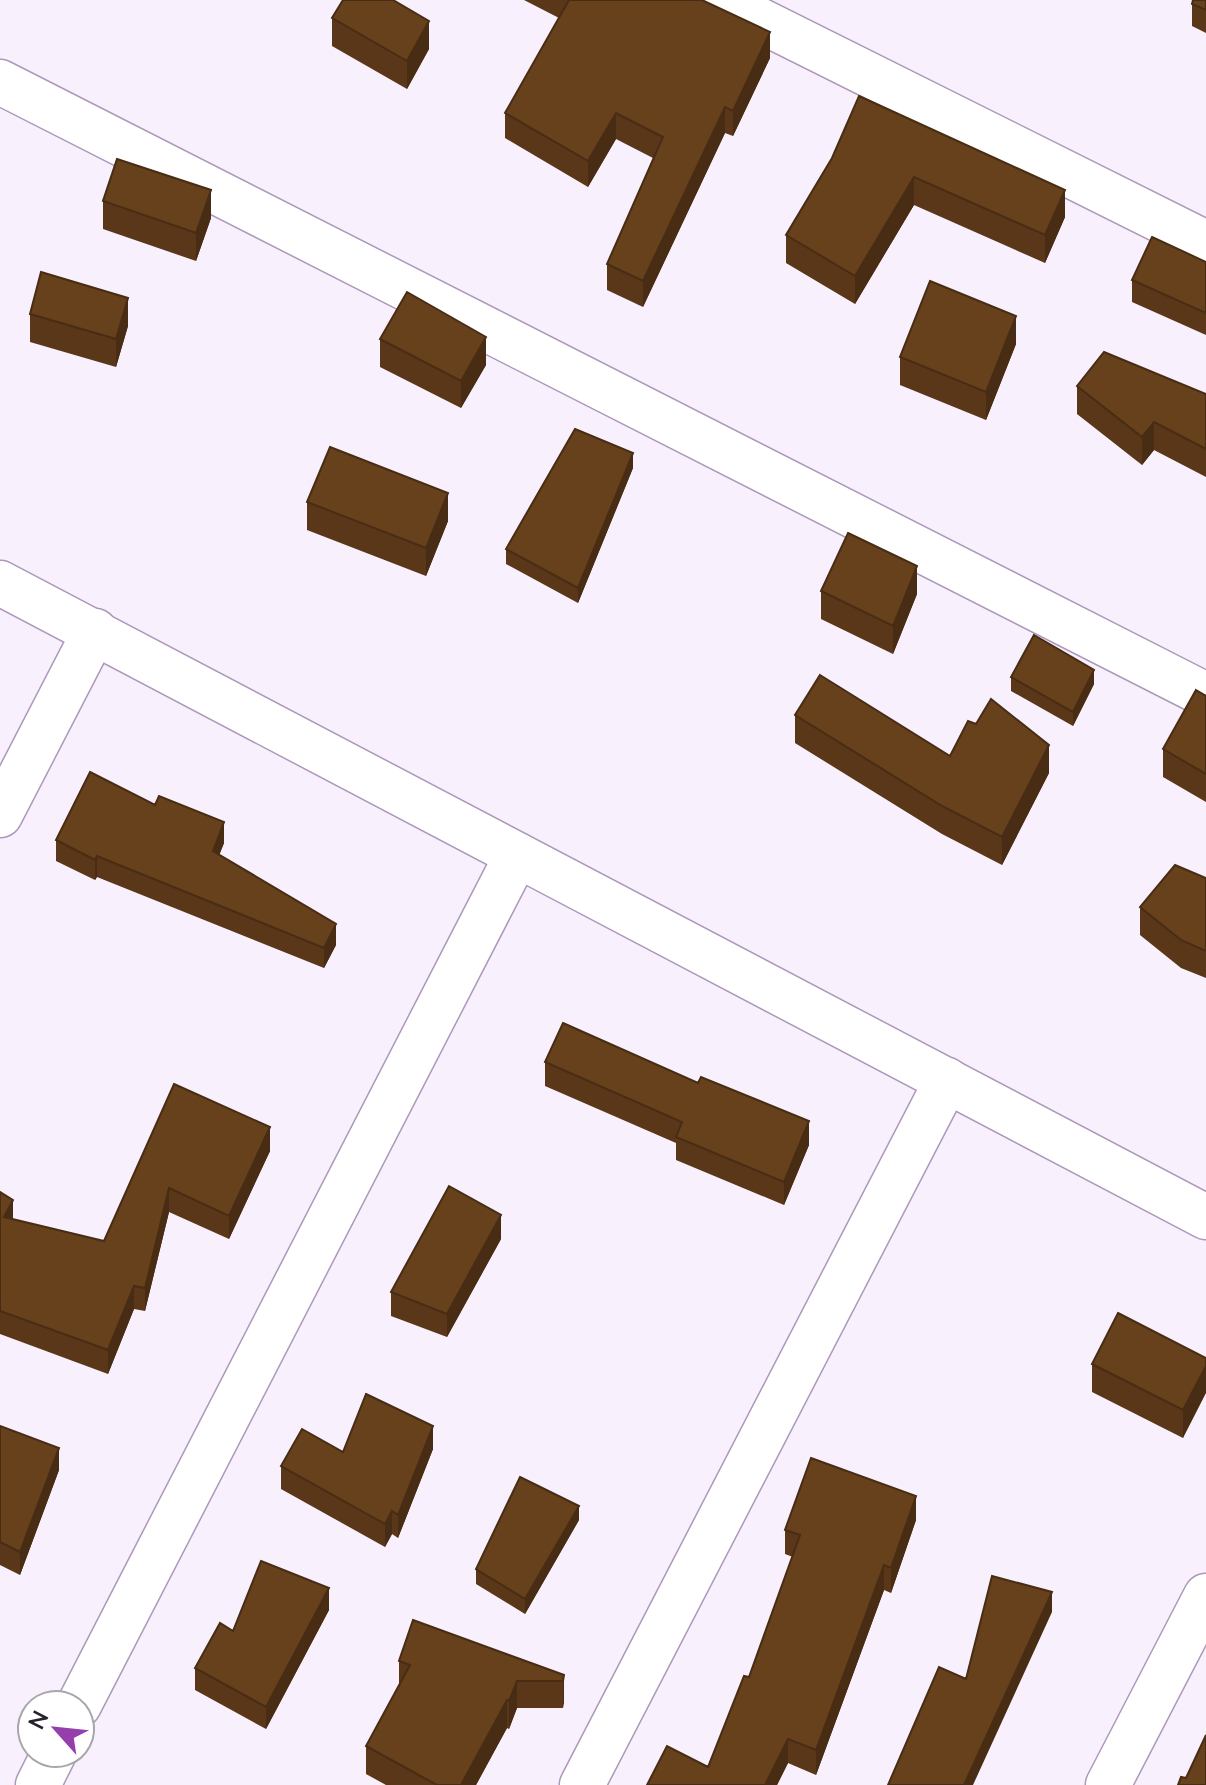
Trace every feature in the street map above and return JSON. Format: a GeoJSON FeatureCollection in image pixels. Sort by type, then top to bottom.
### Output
{"type":"FeatureCollection","features":[{"type":"Feature","properties":{"kind":"street"},"geometry":{"type":"LineString","coordinates":[[719,0],[1206,243]]}},
{"type":"Feature","properties":{"kind":"street"},"geometry":{"type":"LineString","coordinates":[[0,82],[1206,695]]}},
{"type":"Feature","properties":{"kind":"street"},"geometry":{"type":"LineString","coordinates":[[0,583],[1206,1217]]}},
{"type":"Feature","properties":{"kind":"street"},"geometry":{"type":"LineString","coordinates":[[0,815],[95,631]]}},
{"type":"Feature","properties":{"kind":"street"},"geometry":{"type":"LineString","coordinates":[[87,1689],[517,855]]}},
{"type":"Feature","properties":{"kind":"street"},"geometry":{"type":"LineString","coordinates":[[582,1785],[947,1080]]}},
{"type":"Feature","properties":{"kind":"street"},"geometry":{"type":"LineString","coordinates":[[1108,1785],[1206,1596]]}},
{"type":"Feature","properties":{"kind":"building"},"geometry":{"type":"Polygon","coordinates":[[[343,0],[393,0],[429,21],[407,61],[332,18],[343,0]]]}},
{"type":"Feature","properties":{"kind":"building"},"geometry":{"type":"Polygon","coordinates":[[[569,0],[702,0],[770,32],[733,111],[725,107],[643,281],[607,264],[663,137],[616,113],[588,161],[505,113],[569,0]]]}},
{"type":"Feature","properties":{"kind":"building"},"geometry":{"type":"Polygon","coordinates":[[[1193,0],[1206,0],[1206,10],[1192,4],[1193,0]]]}},
{"type":"Feature","properties":{"kind":"building"},"geometry":{"type":"Polygon","coordinates":[[[859,96],[1065,190],[1045,235],[914,177],[855,276],[786,235],[832,158],[859,96]]]}},
{"type":"Feature","properties":{"kind":"building"},"geometry":{"type":"Polygon","coordinates":[[[117,159],[211,190],[196,233],[103,201],[117,159]]]}},
{"type":"Feature","properties":{"kind":"building"},"geometry":{"type":"Polygon","coordinates":[[[1152,237],[1206,262],[1206,313],[1132,280],[1152,237]]]}},
{"type":"Feature","properties":{"kind":"building"},"geometry":{"type":"Polygon","coordinates":[[[41,272],[128,298],[116,339],[30,314],[41,272]]]}},
{"type":"Feature","properties":{"kind":"building"},"geometry":{"type":"Polygon","coordinates":[[[930,281],[1016,316],[986,392],[900,357],[930,281]]]}},
{"type":"Feature","properties":{"kind":"building"},"geometry":{"type":"Polygon","coordinates":[[[407,292],[486,337],[461,381],[380,339],[407,292]]]}},
{"type":"Feature","properties":{"kind":"building"},"geometry":{"type":"Polygon","coordinates":[[[1104,352],[1206,394],[1206,449],[1154,422],[1142,437],[1077,386],[1104,352]]]}},
{"type":"Feature","properties":{"kind":"building"},"geometry":{"type":"Polygon","coordinates":[[[575,429],[633,453],[578,588],[506,549],[575,429]]]}},
{"type":"Feature","properties":{"kind":"building"},"geometry":{"type":"Polygon","coordinates":[[[330,447],[448,493],[426,548],[307,502],[330,447]]]}},
{"type":"Feature","properties":{"kind":"building"},"geometry":{"type":"Polygon","coordinates":[[[848,533],[917,566],[893,626],[821,591],[848,533]]]}},
{"type":"Feature","properties":{"kind":"building"},"geometry":{"type":"Polygon","coordinates":[[[1034,635],[1094,670],[1073,712],[1011,677],[1034,635]]]}},
{"type":"Feature","properties":{"kind":"building"},"geometry":{"type":"Polygon","coordinates":[[[820,675],[950,756],[968,721],[976,724],[991,699],[1049,745],[1002,837],[942,806],[795,715],[820,675]]]}},
{"type":"Feature","properties":{"kind":"building"},"geometry":{"type":"Polygon","coordinates":[[[1196,690],[1206,696],[1206,774],[1163,749],[1196,690]]]}},
{"type":"Feature","properties":{"kind":"building"},"geometry":{"type":"Polygon","coordinates":[[[90,772],[155,805],[159,796],[224,822],[213,851],[336,924],[324,948],[97,856],[95,860],[56,840],[90,772]]]}},
{"type":"Feature","properties":{"kind":"building"},"geometry":{"type":"Polygon","coordinates":[[[1175,865],[1206,878],[1206,951],[1181,940],[1140,907],[1175,865]]]}},
{"type":"Feature","properties":{"kind":"building"},"geometry":{"type":"Polygon","coordinates":[[[563,1023],[698,1083],[701,1077],[809,1121],[784,1182],[676,1137],[682,1122],[545,1062],[563,1023]]]}},
{"type":"Feature","properties":{"kind":"building"},"geometry":{"type":"Polygon","coordinates":[[[174,1084],[270,1127],[229,1216],[169,1188],[145,1288],[134,1286],[108,1350],[0,1311],[0,1192],[13,1200],[4,1217],[104,1241],[174,1084]]]}},
{"type":"Feature","properties":{"kind":"building"},"geometry":{"type":"Polygon","coordinates":[[[449,1186],[501,1215],[447,1314],[391,1292],[449,1186]]]}},
{"type":"Feature","properties":{"kind":"building"},"geometry":{"type":"Polygon","coordinates":[[[1118,1313],[1206,1358],[1206,1366],[1183,1410],[1092,1364],[1118,1313]]]}},
{"type":"Feature","properties":{"kind":"building"},"geometry":{"type":"Polygon","coordinates":[[[366,1394],[433,1426],[398,1515],[392,1511],[385,1524],[281,1466],[302,1429],[343,1452],[366,1394]]]}},
{"type":"Feature","properties":{"kind":"building"},"geometry":{"type":"Polygon","coordinates":[[[0,1426],[59,1448],[20,1552],[0,1542],[0,1426]]]}},
{"type":"Feature","properties":{"kind":"building"},"geometry":{"type":"Polygon","coordinates":[[[811,1458],[916,1496],[891,1568],[884,1565],[816,1750],[788,1739],[765,1785],[647,1785],[667,1746],[708,1767],[744,1676],[749,1677],[800,1535],[785,1530],[811,1458]]]}},
{"type":"Feature","properties":{"kind":"building"},"geometry":{"type":"Polygon","coordinates":[[[520,1477],[579,1506],[525,1599],[476,1569],[520,1477]]]}},
{"type":"Feature","properties":{"kind":"building"},"geometry":{"type":"Polygon","coordinates":[[[261,1561],[329,1588],[266,1707],[195,1668],[220,1623],[233,1631],[261,1561]]]}},
{"type":"Feature","properties":{"kind":"building"},"geometry":{"type":"Polygon","coordinates":[[[992,1576],[1052,1592],[964,1785],[888,1785],[939,1667],[966,1679],[992,1576]]]}},
{"type":"Feature","properties":{"kind":"building"},"geometry":{"type":"Polygon","coordinates":[[[413,1620],[564,1675],[563,1681],[517,1681],[509,1701],[461,1785],[437,1785],[366,1746],[410,1665],[399,1661],[413,1620]]]}},
{"type":"Feature","properties":{"kind":"building"},"geometry":{"type":"Polygon","coordinates":[[[1206,1735],[1206,1785],[1178,1785],[1181,1777],[1186,1778],[1206,1735]]]}}]}
